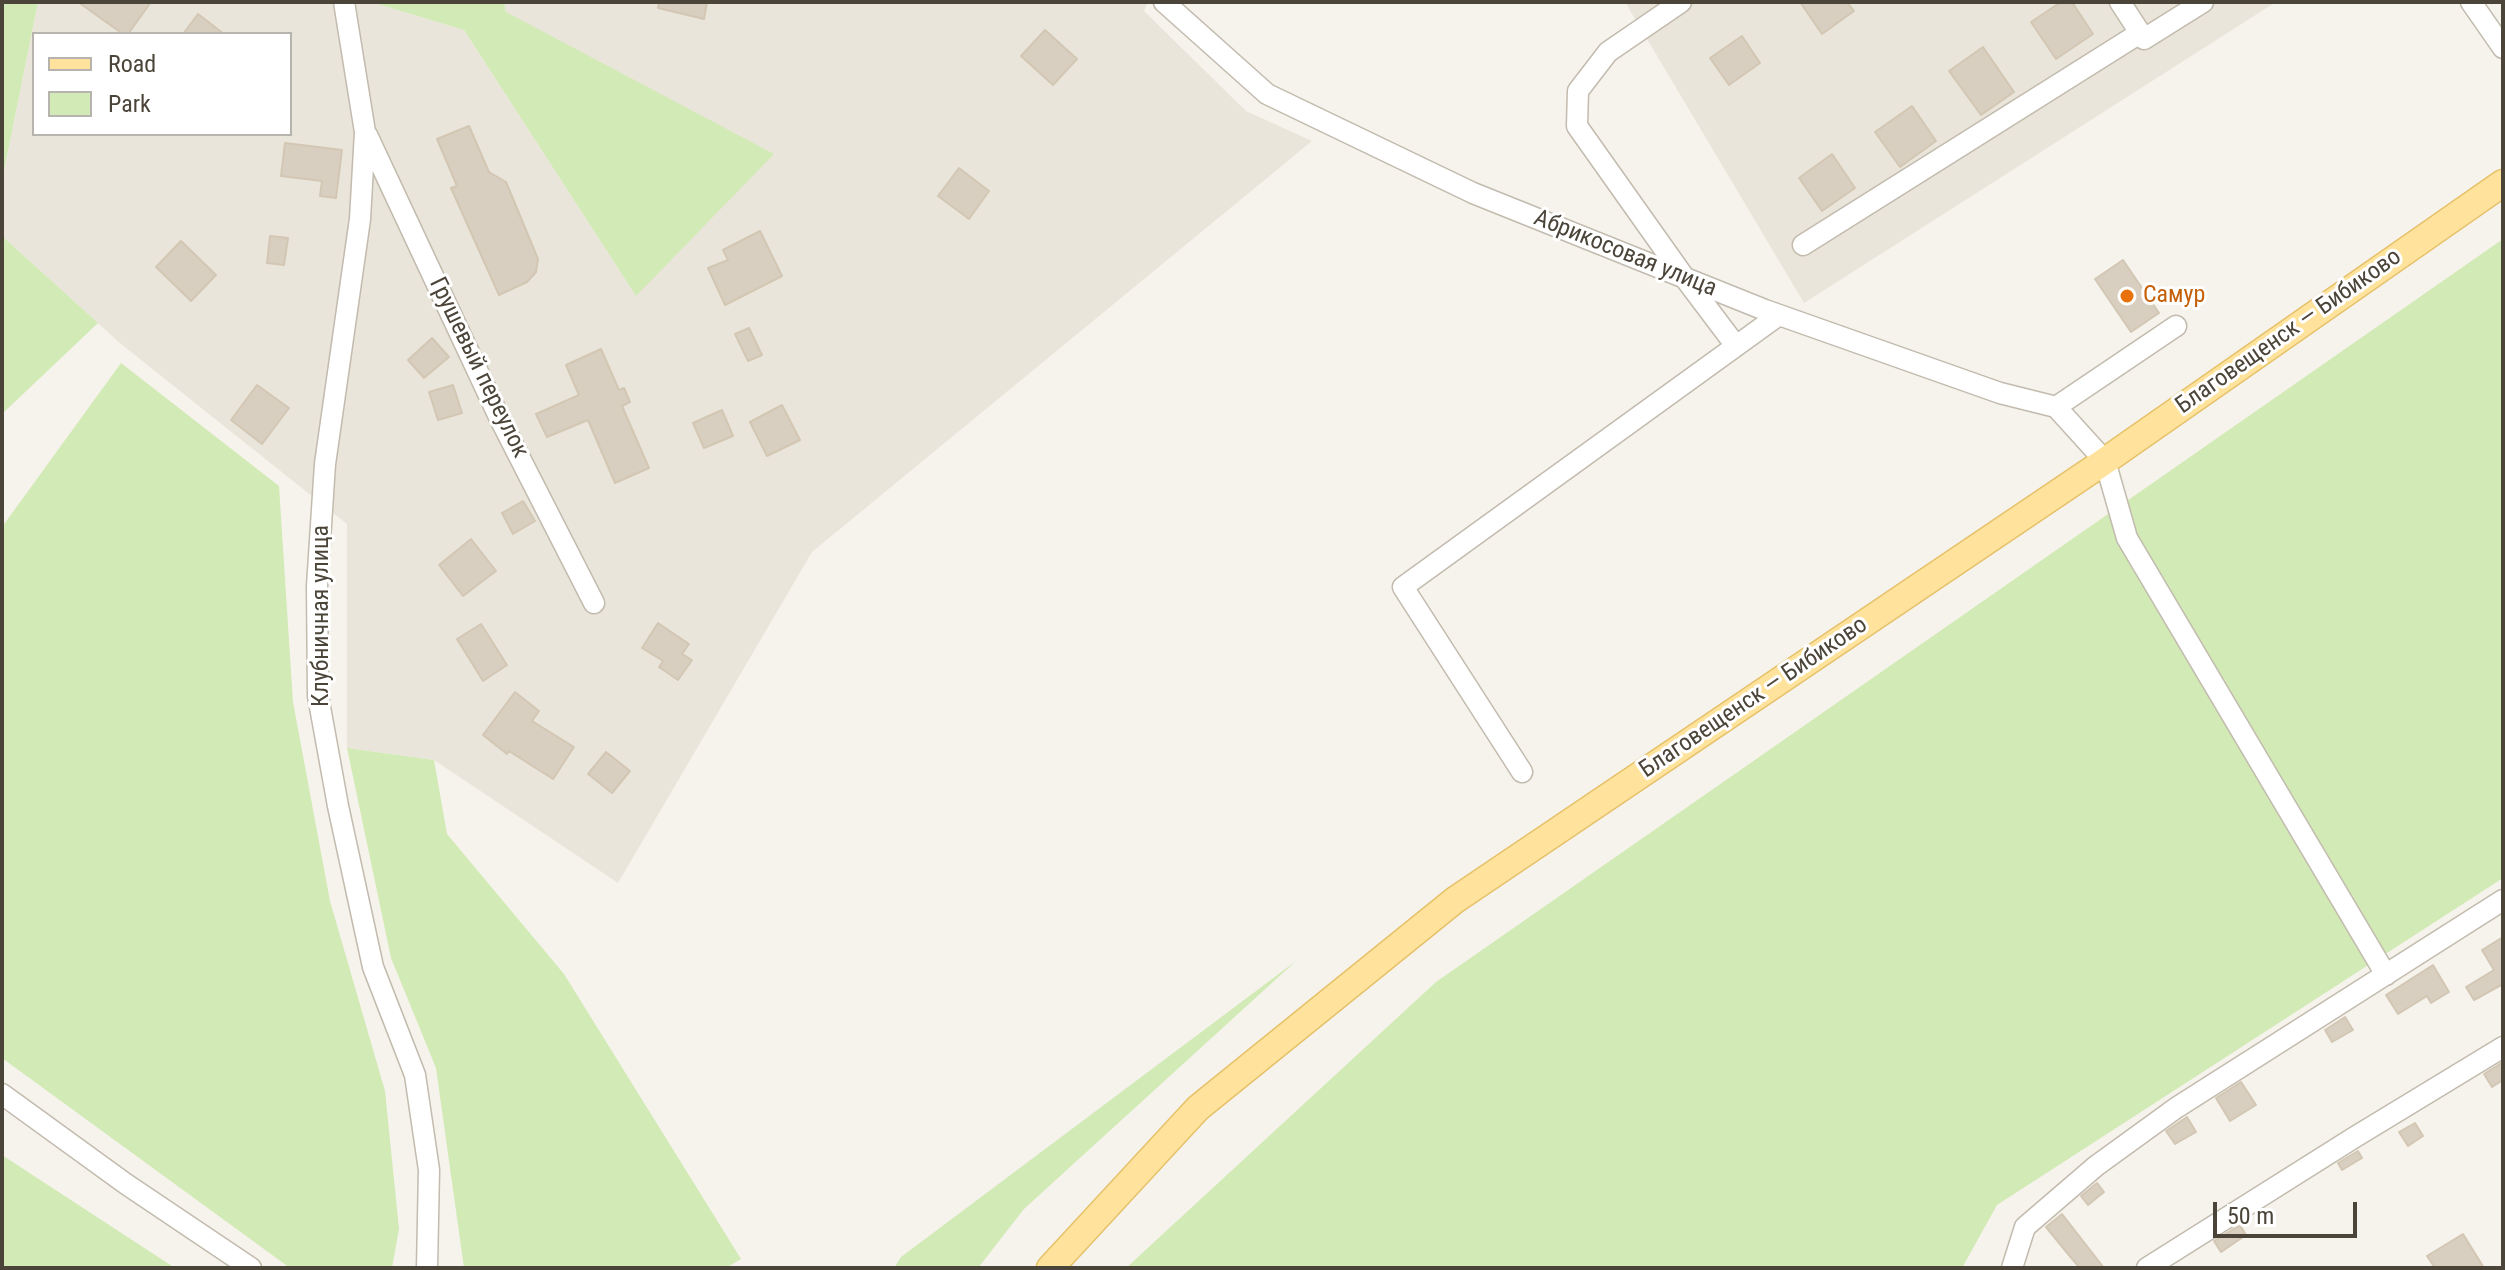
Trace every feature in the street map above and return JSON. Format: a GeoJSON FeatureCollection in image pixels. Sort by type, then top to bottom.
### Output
{"type":"FeatureCollection","features":[{"type":"Feature","properties":{"kind":"main road","name":"Благовещенск — Бибиково"},"geometry":{"type":"LineString","coordinates":[[1050,1268],[1198,1108],[1455,900],[2105,461],[2503,183]]}},
{"type":"Feature","properties":{"kind":"street"},"geometry":{"type":"LineString","coordinates":[[336,2],[348,24]]}},
{"type":"Feature","properties":{"kind":"street","name":"Клубничная улица"},"geometry":{"type":"LineString","coordinates":[[344,2],[365,132],[360,219],[325,464],[317,586],[318,696],[373,967],[415,1075],[429,1170],[427,1268]]}},
{"type":"Feature","properties":{"kind":"street","name":"Абрикосовая улица"},"geometry":{"type":"LineString","coordinates":[[1164,2],[1267,94],[1473,193],[1779,315],[2000,393],[2056,407]]}},
{"type":"Feature","properties":{"kind":"street"},"geometry":{"type":"LineString","coordinates":[[1681,2],[1608,52],[1578,91],[1577,126],[1736,346]]}},
{"type":"Feature","properties":{"kind":"street"},"geometry":{"type":"LineString","coordinates":[[2120,2],[2144,39],[2203,2]]}},
{"type":"Feature","properties":{"kind":"street"},"geometry":{"type":"LineString","coordinates":[[2471,2],[2503,48]]}},
{"type":"Feature","properties":{"kind":"street"},"geometry":{"type":"LineString","coordinates":[[1803,245],[2140,33]]}},
{"type":"Feature","properties":{"kind":"street","name":"Грушевый переулок"},"geometry":{"type":"LineString","coordinates":[[365,132],[500,419],[594,603]]}},
{"type":"Feature","properties":{"kind":"street"},"geometry":{"type":"LineString","coordinates":[[1522,772],[1403,587],[1779,315]]}},
{"type":"Feature","properties":{"kind":"street"},"geometry":{"type":"LineString","coordinates":[[2176,326],[2056,407],[2105,461],[2127,538],[2386,975]]}},
{"type":"Feature","properties":{"kind":"street"},"geometry":{"type":"LineString","coordinates":[[2012,1268],[2025,1227],[2096,1166],[2176,1108],[2503,900]]}},
{"type":"Feature","properties":{"kind":"street"},"geometry":{"type":"LineString","coordinates":[[2147,1268],[2503,1047]]}},
{"type":"Feature","properties":{"kind":"street"},"geometry":{"type":"LineString","coordinates":[[2,1094],[126,1184],[251,1268]]}},
{"type":"Feature","properties":{"kind":"shaded area"},"geometry":{"type":"Polygon","coordinates":[[[38,2],[371,2],[464,30],[636,296],[504,2],[1148,2],[1144,11],[1246,111],[1312,141],[812,552],[618,883],[434,760],[347,748],[347,524],[121,344],[2,236],[2,181],[38,2]]]}},
{"type":"Feature","properties":{"kind":"shaded area"},"geometry":{"type":"Polygon","coordinates":[[[1625,2],[2276,2],[1804,303],[1625,2]]]}},
{"type":"Feature","properties":{"kind":"green space"},"geometry":{"type":"Polygon","coordinates":[[[2,2],[38,2],[2,181],[2,2]]]}},
{"type":"Feature","properties":{"kind":"green space"},"geometry":{"type":"Polygon","coordinates":[[[371,2],[504,2],[506,12],[774,154],[636,296],[464,30],[371,2]]]}},
{"type":"Feature","properties":{"kind":"green space"},"geometry":{"type":"Polygon","coordinates":[[[2,236],[98,323],[2,414],[2,236]]]}},
{"type":"Feature","properties":{"kind":"green space"},"geometry":{"type":"Polygon","coordinates":[[[2503,239],[2503,878],[1997,1205],[1962,1268],[1126,1268],[1436,982],[2503,239]]]}},
{"type":"Feature","properties":{"kind":"green space"},"geometry":{"type":"Polygon","coordinates":[[[121,363],[279,486],[293,702],[330,901],[385,1091],[399,1229],[392,1268],[290,1268],[2,1058],[2,527],[121,363]]]}},
{"type":"Feature","properties":{"kind":"green space"},"geometry":{"type":"Polygon","coordinates":[[[347,748],[434,760],[447,834],[564,974],[741,1259],[726,1268],[464,1268],[436,1068],[391,958],[347,748]]]}},
{"type":"Feature","properties":{"kind":"green space"},"geometry":{"type":"Polygon","coordinates":[[[1296,961],[1024,1209],[978,1268],[894,1268],[901,1257],[1296,961]]]}},
{"type":"Feature","properties":{"kind":"green space"},"geometry":{"type":"Polygon","coordinates":[[[2,1155],[175,1268],[2,1268],[2,1155]]]}},
{"type":"Feature","properties":{"kind":"building"},"geometry":{"type":"Polygon","coordinates":[[[78,2],[151,2],[129,32],[120,32],[78,2]]]}},
{"type":"Feature","properties":{"kind":"building"},"geometry":{"type":"Polygon","coordinates":[[[659,2],[707,2],[704,19],[658,8],[659,2]]]}},
{"type":"Feature","properties":{"kind":"building"},"geometry":{"type":"Polygon","coordinates":[[[1800,2],[1847,2],[1854,11],[1822,34],[1800,2]]]}},
{"type":"Feature","properties":{"kind":"building"},"geometry":{"type":"Polygon","coordinates":[[[2061,2],[2072,2],[2093,34],[2056,59],[2031,22],[2061,2]]]}},
{"type":"Feature","properties":{"kind":"building"},"geometry":{"type":"Polygon","coordinates":[[[198,14],[221,32],[184,32],[198,14]]]}},
{"type":"Feature","properties":{"kind":"building"},"geometry":{"type":"Polygon","coordinates":[[[1045,30],[1077,59],[1053,85],[1021,56],[1045,30]]]}},
{"type":"Feature","properties":{"kind":"building"},"geometry":{"type":"Polygon","coordinates":[[[1742,36],[1760,63],[1729,85],[1710,58],[1742,36]]]}},
{"type":"Feature","properties":{"kind":"building"},"geometry":{"type":"Polygon","coordinates":[[[1983,47],[2014,92],[1981,115],[1949,71],[1983,47]]]}},
{"type":"Feature","properties":{"kind":"building"},"geometry":{"type":"Polygon","coordinates":[[[1912,106],[1936,141],[1900,167],[1875,132],[1912,106]]]}},
{"type":"Feature","properties":{"kind":"building"},"geometry":{"type":"Polygon","coordinates":[[[469,126],[489,172],[506,182],[538,259],[536,272],[527,282],[499,295],[451,188],[457,186],[437,139],[469,126]]]}},
{"type":"Feature","properties":{"kind":"building"},"geometry":{"type":"Polygon","coordinates":[[[285,143],[342,150],[336,198],[320,196],[322,181],[281,176],[285,143]]]}},
{"type":"Feature","properties":{"kind":"building"},"geometry":{"type":"Polygon","coordinates":[[[1832,154],[1855,188],[1822,211],[1799,178],[1832,154]]]}},
{"type":"Feature","properties":{"kind":"building"},"geometry":{"type":"Polygon","coordinates":[[[959,168],[989,191],[969,219],[938,196],[959,168]]]}},
{"type":"Feature","properties":{"kind":"building"},"geometry":{"type":"Polygon","coordinates":[[[760,231],[782,276],[725,305],[708,268],[728,260],[723,250],[760,231]]]}},
{"type":"Feature","properties":{"kind":"building"},"geometry":{"type":"Polygon","coordinates":[[[270,236],[288,238],[284,265],[267,263],[270,236]]]}},
{"type":"Feature","properties":{"kind":"building"},"geometry":{"type":"Polygon","coordinates":[[[181,241],[216,275],[191,301],[156,267],[181,241]]]}},
{"type":"Feature","properties":{"kind":"building","name":"Самур"},"geometry":{"type":"Polygon","coordinates":[[[2123,260],[2159,313],[2131,332],[2095,279],[2123,260]]]}},
{"type":"Feature","properties":{"kind":"building"},"geometry":{"type":"Polygon","coordinates":[[[749,328],[762,355],[748,361],[735,334],[749,328]]]}},
{"type":"Feature","properties":{"kind":"building"},"geometry":{"type":"Polygon","coordinates":[[[432,338],[449,357],[424,378],[408,360],[432,338]]]}},
{"type":"Feature","properties":{"kind":"building"},"geometry":{"type":"Polygon","coordinates":[[[601,349],[619,390],[624,388],[630,402],[622,406],[649,468],[615,483],[588,420],[547,437],[536,414],[579,395],[566,365],[601,349]]]}},
{"type":"Feature","properties":{"kind":"building"},"geometry":{"type":"Polygon","coordinates":[[[257,385],[289,408],[262,444],[231,420],[257,385]]]}},
{"type":"Feature","properties":{"kind":"building"},"geometry":{"type":"Polygon","coordinates":[[[453,385],[462,413],[438,420],[429,392],[453,385]]]}},
{"type":"Feature","properties":{"kind":"building"},"geometry":{"type":"Polygon","coordinates":[[[782,405],[800,440],[767,456],[750,422],[782,405]]]}},
{"type":"Feature","properties":{"kind":"building"},"geometry":{"type":"Polygon","coordinates":[[[722,410],[733,436],[704,448],[693,423],[722,410]]]}},
{"type":"Feature","properties":{"kind":"building"},"geometry":{"type":"Polygon","coordinates":[[[523,501],[535,521],[513,534],[502,513],[523,501]]]}},
{"type":"Feature","properties":{"kind":"building"},"geometry":{"type":"Polygon","coordinates":[[[471,539],[496,571],[463,596],[439,565],[471,539]]]}},
{"type":"Feature","properties":{"kind":"building"},"geometry":{"type":"Polygon","coordinates":[[[658,623],[689,644],[682,654],[692,660],[678,680],[659,667],[663,661],[642,648],[658,623]]]}},
{"type":"Feature","properties":{"kind":"building"},"geometry":{"type":"Polygon","coordinates":[[[481,624],[507,665],[483,681],[457,639],[481,624]]]}},
{"type":"Feature","properties":{"kind":"building"},"geometry":{"type":"Polygon","coordinates":[[[515,692],[539,711],[532,721],[574,747],[553,779],[509,751],[507,754],[483,735],[515,692]]]}},
{"type":"Feature","properties":{"kind":"building"},"geometry":{"type":"Polygon","coordinates":[[[606,752],[630,771],[612,793],[588,774],[606,752]]]}},
{"type":"Feature","properties":{"kind":"building"},"geometry":{"type":"Polygon","coordinates":[[[2503,937],[2503,984],[2474,1000],[2466,987],[2494,970],[2482,950],[2503,937]]]}},
{"type":"Feature","properties":{"kind":"building"},"geometry":{"type":"Polygon","coordinates":[[[2433,965],[2449,992],[2431,1003],[2427,996],[2398,1014],[2386,995],[2433,965]]]}},
{"type":"Feature","properties":{"kind":"building"},"geometry":{"type":"Polygon","coordinates":[[[2345,1017],[2353,1030],[2332,1042],[2325,1030],[2345,1017]]]}},
{"type":"Feature","properties":{"kind":"building"},"geometry":{"type":"Polygon","coordinates":[[[2503,1062],[2503,1080],[2492,1087],[2484,1074],[2503,1062]]]}},
{"type":"Feature","properties":{"kind":"building"},"geometry":{"type":"Polygon","coordinates":[[[2241,1082],[2256,1105],[2230,1121],[2216,1098],[2241,1082]]]}},
{"type":"Feature","properties":{"kind":"building"},"geometry":{"type":"Polygon","coordinates":[[[2187,1117],[2196,1132],[2175,1144],[2166,1131],[2187,1117]]]}},
{"type":"Feature","properties":{"kind":"building"},"geometry":{"type":"Polygon","coordinates":[[[2415,1123],[2423,1136],[2408,1146],[2399,1132],[2415,1123]]]}},
{"type":"Feature","properties":{"kind":"building"},"geometry":{"type":"Polygon","coordinates":[[[2358,1151],[2362,1158],[2342,1170],[2338,1163],[2358,1151]]]}},
{"type":"Feature","properties":{"kind":"building"},"geometry":{"type":"Polygon","coordinates":[[[2097,1183],[2104,1192],[2088,1205],[2081,1196],[2097,1183]]]}},
{"type":"Feature","properties":{"kind":"building"},"geometry":{"type":"Polygon","coordinates":[[[2062,1214],[2104,1268],[2080,1268],[2046,1227],[2062,1214]]]}},
{"type":"Feature","properties":{"kind":"building"},"geometry":{"type":"Polygon","coordinates":[[[2240,1225],[2246,1235],[2221,1252],[2214,1241],[2240,1225]]]}},
{"type":"Feature","properties":{"kind":"building"},"geometry":{"type":"Polygon","coordinates":[[[2463,1234],[2484,1268],[2435,1268],[2427,1256],[2463,1234]]]}},
{"type":"Feature","properties":{"kind":"place","name":"Самур"},"geometry":{"type":"Point","coordinates":[2127,296]}}]}
